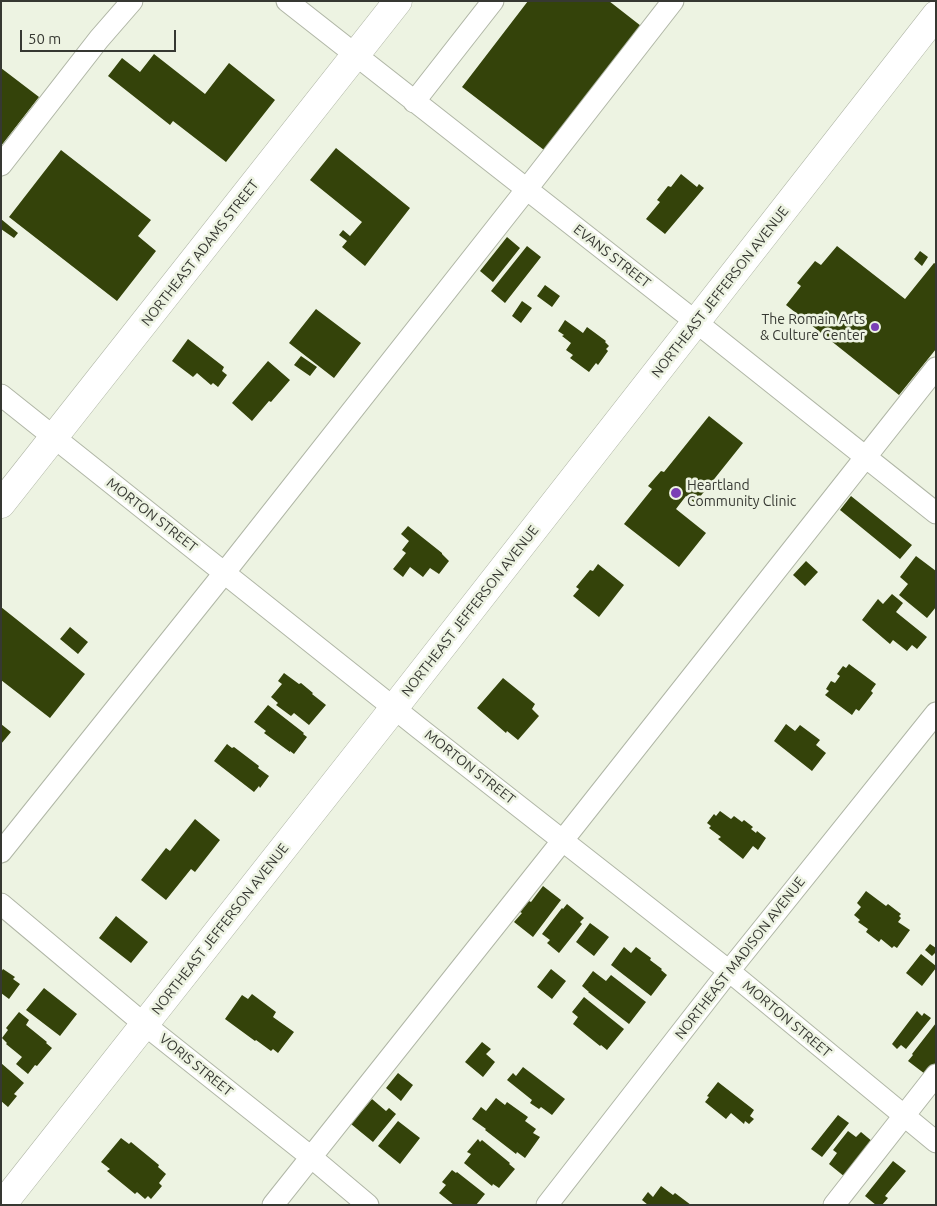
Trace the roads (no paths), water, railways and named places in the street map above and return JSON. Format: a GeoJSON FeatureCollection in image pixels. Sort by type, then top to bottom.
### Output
{"type":"FeatureCollection","features":[{"type":"Feature","properties":{"kind":"main road","name":"NORTHEAST ADAMS STREET"},"geometry":{"type":"LineString","coordinates":[[1,504],[398,1]]}},
{"type":"Feature","properties":{"kind":"main road","name":"NORTHEAST JEFFERSON AVENUE"},"geometry":{"type":"LineString","coordinates":[[2,1205],[394,708],[936,15]]}},
{"type":"Feature","properties":{"kind":"street"},"geometry":{"type":"LineString","coordinates":[[1,165],[99,39],[132,1]]}},
{"type":"Feature","properties":{"kind":"street","name":"EVANS STREET"},"geometry":{"type":"LineString","coordinates":[[287,1],[936,513]]}},
{"type":"Feature","properties":{"kind":"street"},"geometry":{"type":"LineString","coordinates":[[414,102],[493,1]]}},
{"type":"Feature","properties":{"kind":"street"},"geometry":{"type":"LineString","coordinates":[[1,852],[526,190],[673,1]]}},
{"type":"Feature","properties":{"kind":"street"},"geometry":{"type":"LineString","coordinates":[[273,1205],[936,368]]}},
{"type":"Feature","properties":{"kind":"street","name":"MORTON STREET"},"geometry":{"type":"LineString","coordinates":[[1,395],[394,708],[729,971],[936,1142]]}},
{"type":"Feature","properties":{"kind":"street","name":"NORTHEAST MADISON AVENUE"},"geometry":{"type":"LineString","coordinates":[[547,1205],[729,971],[936,712]]}},
{"type":"Feature","properties":{"kind":"street","name":"VORIS STREET"},"geometry":{"type":"LineString","coordinates":[[1,904],[144,1024],[311,1157],[368,1205]]}},
{"type":"Feature","properties":{"kind":"street"},"geometry":{"type":"LineString","coordinates":[[834,1205],[936,1074]]}},
{"type":"Feature","properties":{"kind":"place","name":"The Romain Arts & Culture Center"},"geometry":{"type":"Point","coordinates":[875,327]}},
{"type":"Feature","properties":{"kind":"place","name":"Heartland Community Clinic"},"geometry":{"type":"Point","coordinates":[676,493]}}]}
